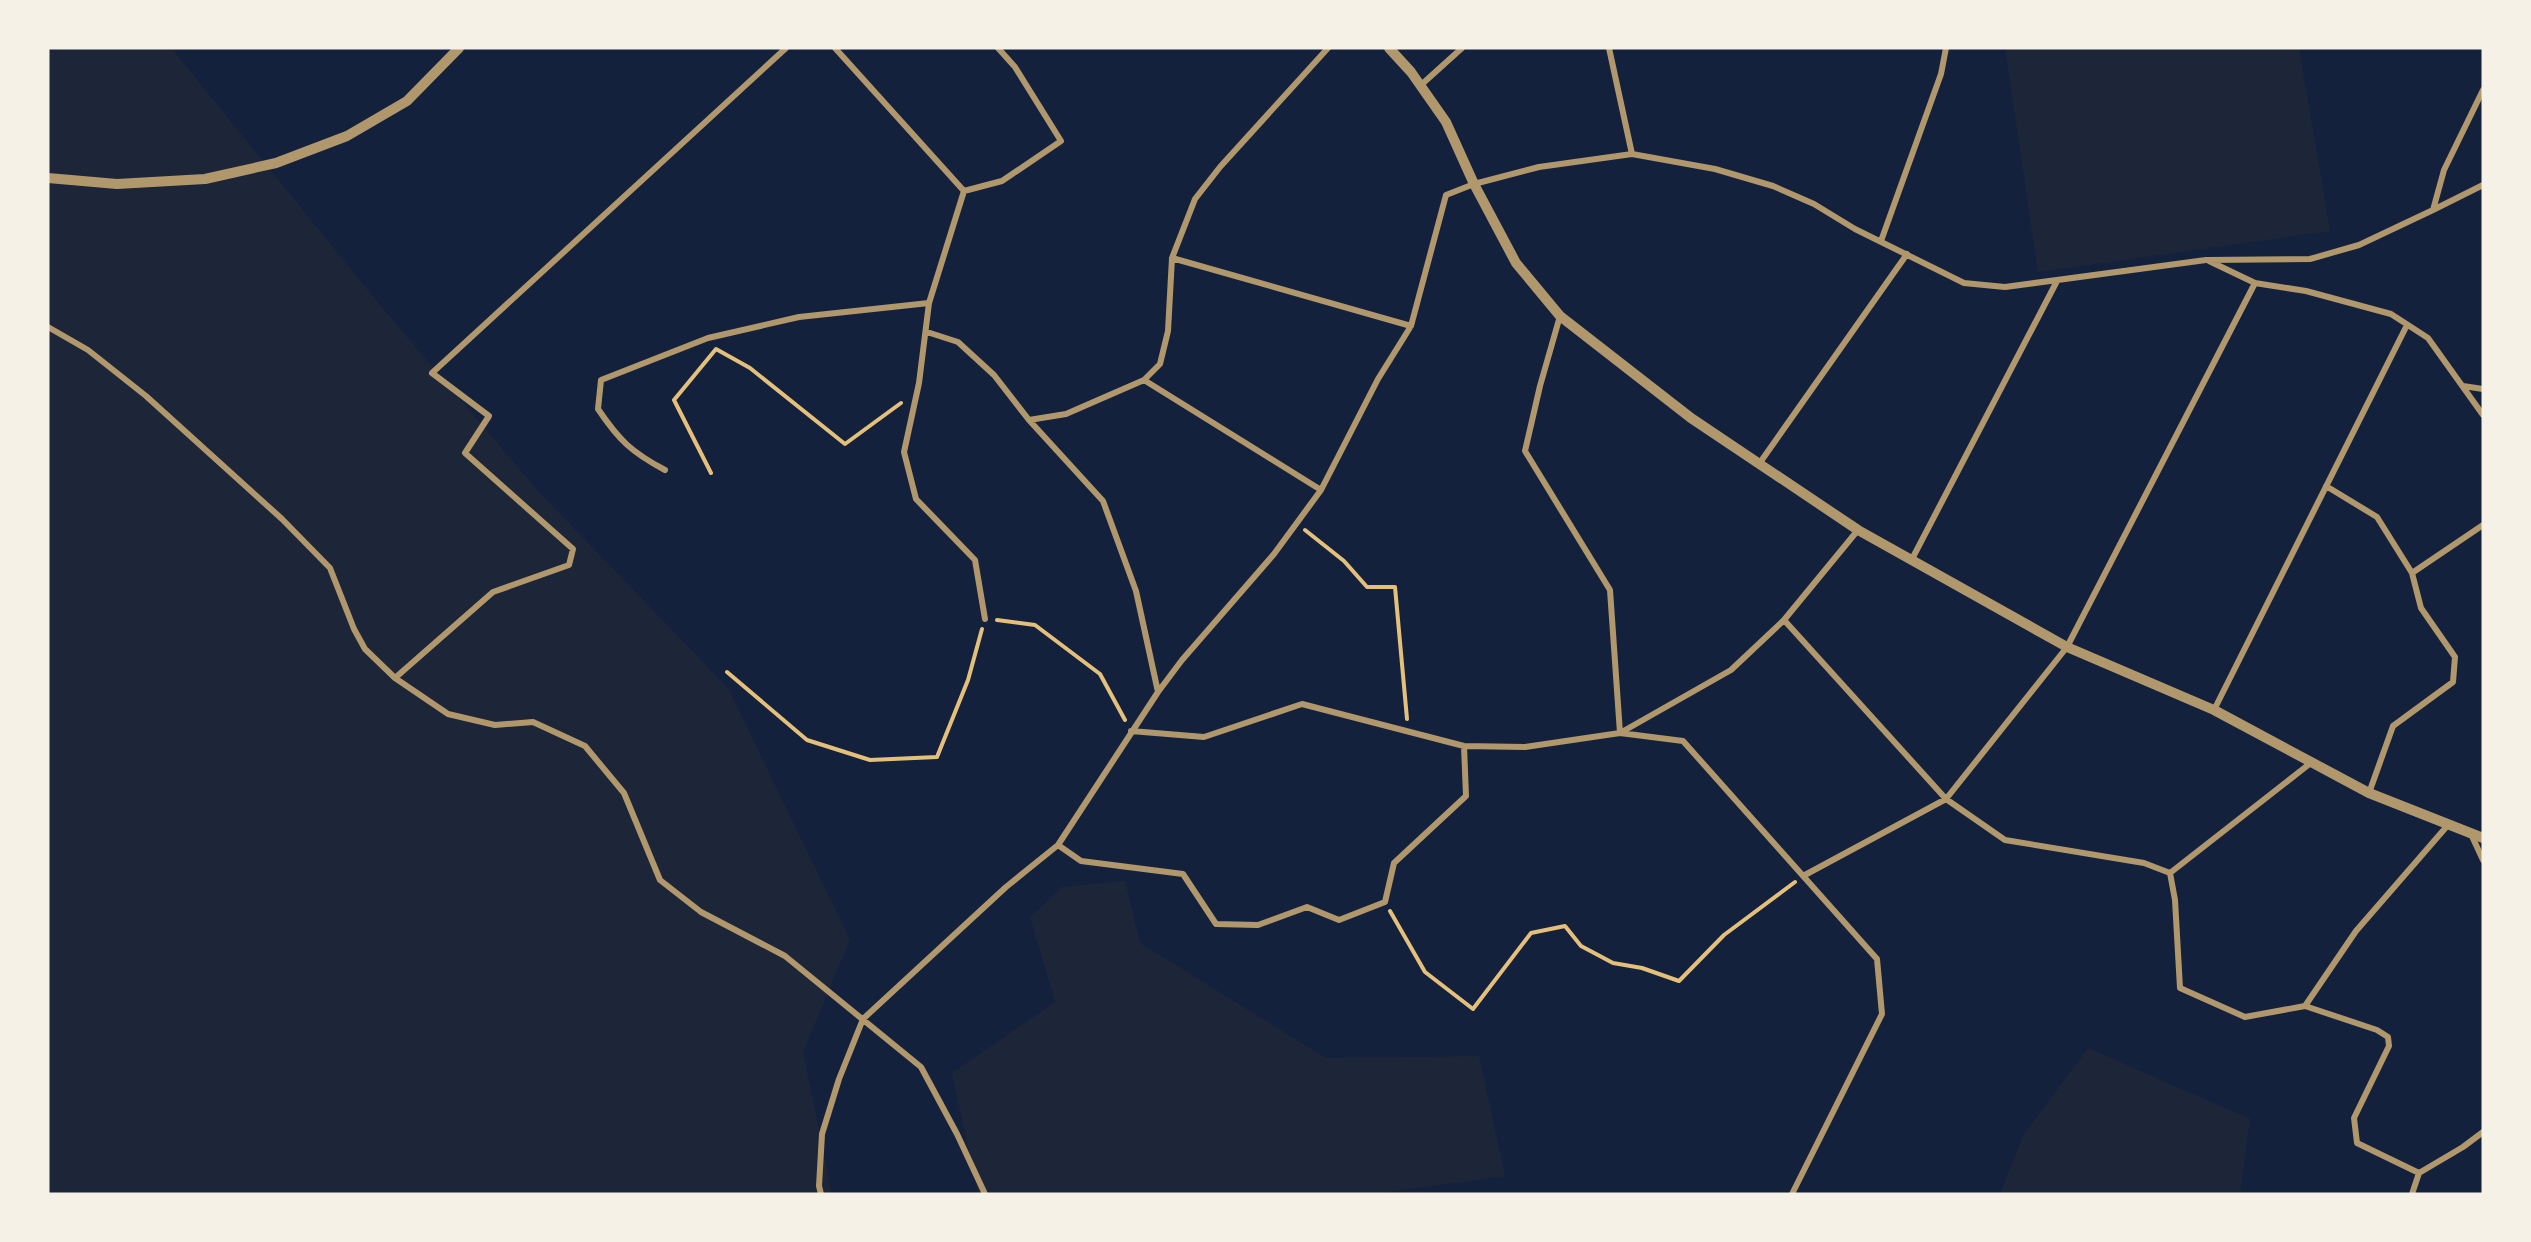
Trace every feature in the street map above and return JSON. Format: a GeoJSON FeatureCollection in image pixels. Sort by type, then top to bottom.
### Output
{"type":"FeatureCollection","features":[{"type":"Feature","properties":{"kind":"street"},"geometry":{"type":"LineString","coordinates":[[48,178],[117,184],[205,179],[276,163],[347,136],[407,101],[459,48]]}},
{"type":"Feature","properties":{"kind":"street"},"geometry":{"type":"LineString","coordinates":[[395,678],[493,592],[569,565],[573,549],[465,453],[489,416],[432,373],[786,48]]}},
{"type":"Feature","properties":{"kind":"street"},"geometry":{"type":"LineString","coordinates":[[835,48],[964,191]]}},
{"type":"Feature","properties":{"kind":"street"},"geometry":{"type":"LineString","coordinates":[[964,191],[1002,181],[1061,141],[1015,67],[999,48]]}},
{"type":"Feature","properties":{"kind":"street"},"geometry":{"type":"LineString","coordinates":[[1029,420],[1066,414],[1144,380],[1160,363],[1168,331],[1172,258],[1195,199],[1220,167],[1328,48]]}},
{"type":"Feature","properties":{"kind":"street"},"geometry":{"type":"LineString","coordinates":[[1389,48],[1421,85],[1446,122],[1474,184],[1516,263],[1560,316],[1691,418],[1858,530],[1911,562],[2067,647],[2214,710],[2369,793],[2483,838]]}},
{"type":"Feature","properties":{"kind":"street"},"geometry":{"type":"LineString","coordinates":[[1421,85],[1462,48]]}},
{"type":"Feature","properties":{"kind":"street"},"geometry":{"type":"LineString","coordinates":[[1609,48],[1632,154]]}},
{"type":"Feature","properties":{"kind":"street"},"geometry":{"type":"LineString","coordinates":[[1881,242],[1941,74],[1946,48]]}},
{"type":"Feature","properties":{"kind":"street"},"geometry":{"type":"LineString","coordinates":[[2433,210],[2444,170],[2483,90]]}},
{"type":"Feature","properties":{"kind":"street"},"geometry":{"type":"LineString","coordinates":[[821,1194],[819,1186],[822,1134],[839,1079],[863,1019],[1006,887],[1058,845],[1087,804],[1131,731],[1158,692],[1182,660],[1274,554],[1321,490],[1378,378],[1411,326],[1446,195],[1474,184],[1539,167],[1632,154],[1716,169],[1773,186],[1814,204],[1855,229],[1964,283],[2005,287],[2206,260],[2310,259],[2359,245],[2483,184]]}},
{"type":"Feature","properties":{"kind":"street"},"geometry":{"type":"LineString","coordinates":[[964,191],[929,303],[927,332],[904,452],[916,499],[975,560],[985,619]]}},
{"type":"Feature","properties":{"kind":"street"},"geometry":{"type":"LineString","coordinates":[[1760,464],[1906,254]]}},
{"type":"Feature","properties":{"kind":"street"},"geometry":{"type":"LineString","coordinates":[[1172,258],[1411,326]]}},
{"type":"Feature","properties":{"kind":"street"},"geometry":{"type":"LineString","coordinates":[[2206,260],[2255,283],[2306,291],[2391,314],[2428,338],[2483,415]]}},
{"type":"Feature","properties":{"kind":"street"},"geometry":{"type":"LineString","coordinates":[[1911,562],[2058,281]]}},
{"type":"Feature","properties":{"kind":"street"},"geometry":{"type":"LineString","coordinates":[[1803,876],[1946,800],[2067,647],[2255,283]]}},
{"type":"Feature","properties":{"kind":"street"},"geometry":{"type":"LineString","coordinates":[[665,470],[639,456],[617,437],[598,409],[601,380],[708,338],[799,316],[929,303]]}},
{"type":"Feature","properties":{"kind":"street"},"geometry":{"type":"LineString","coordinates":[[1560,316],[1525,451],[1610,590],[1620,733]]}},
{"type":"Feature","properties":{"kind":"street"},"geometry":{"type":"LineString","coordinates":[[2214,710],[2407,325]]}},
{"type":"Feature","properties":{"kind":"street"},"geometry":{"type":"LineString","coordinates":[[48,327],[88,350],[146,396],[282,519],[330,568],[354,629],[365,649],[395,678],[448,714],[495,725],[533,723],[585,746],[624,793],[660,880],[701,912],[785,956],[921,1067],[957,1134],[985,1194]]}},
{"type":"Feature","properties":{"kind":"street"},"geometry":{"type":"LineString","coordinates":[[927,332],[958,342],[994,375],[1029,420],[1103,501],[1136,591],[1158,692]]}},
{"type":"Feature","properties":{"kind":"street"},"geometry":{"type":"LineString","coordinates":[[1144,380],[1321,490]]}},
{"type":"Feature","properties":{"kind":"street"},"geometry":{"type":"LineString","coordinates":[[2463,386],[2483,389]]}},
{"type":"Feature","properties":{"kind":"street"},"geometry":{"type":"LineString","coordinates":[[2326,486],[2377,517],[2412,573],[2421,608],[2455,657],[2453,682],[2393,726],[2369,793]]}},
{"type":"Feature","properties":{"kind":"street"},"geometry":{"type":"LineString","coordinates":[[2412,573],[2483,525]]}},
{"type":"Feature","properties":{"kind":"street"},"geometry":{"type":"LineString","coordinates":[[1620,733],[1731,670],[1784,620],[1858,530]]}},
{"type":"Feature","properties":{"kind":"street"},"geometry":{"type":"LineString","coordinates":[[1784,620],[1946,800],[2006,840],[2144,863],[2170,873]]}},
{"type":"Feature","properties":{"kind":"street"},"geometry":{"type":"LineString","coordinates":[[1131,731],[1204,737],[1302,704],[1464,746],[1525,747],[1620,733],[1683,741],[1877,959],[1882,1014],[1792,1194]]}},
{"type":"Feature","properties":{"kind":"street"},"geometry":{"type":"LineString","coordinates":[[1058,845],[1081,861],[1183,874],[1216,924],[1258,926],[1307,907],[1339,921],[1385,902],[1394,862],[1466,796],[1464,746]]}},
{"type":"Feature","properties":{"kind":"street"},"geometry":{"type":"LineString","coordinates":[[2170,873],[2312,762]]}},
{"type":"Feature","properties":{"kind":"street"},"geometry":{"type":"LineString","coordinates":[[2306,1006],[2356,931],[2448,825]]}},
{"type":"Feature","properties":{"kind":"street"},"geometry":{"type":"LineString","coordinates":[[2471,834],[2483,860]]}},
{"type":"Feature","properties":{"kind":"street"},"geometry":{"type":"LineString","coordinates":[[2170,873],[2175,900],[2180,988],[2245,1017],[2306,1006],[2377,1030],[2388,1037],[2389,1046],[2354,1118],[2357,1143],[2419,1173]]}},
{"type":"Feature","properties":{"kind":"street"},"geometry":{"type":"LineString","coordinates":[[2412,1194],[2419,1173],[2463,1147],[2483,1132]]}},
{"type":"Feature","properties":{"kind":"path"},"geometry":{"type":"LineString","coordinates":[[711,473],[674,400],[716,349],[750,368],[845,444],[916,392]]}},
{"type":"Feature","properties":{"kind":"path"},"geometry":{"type":"LineString","coordinates":[[1296,523],[1344,561],[1367,587],[1395,587],[1408,732]]}},
{"type":"Feature","properties":{"kind":"path"},"geometry":{"type":"LineString","coordinates":[[727,672],[807,740],[870,760],[937,757],[968,680],[985,619],[1035,625],[1100,674],[1131,731]]}},
{"type":"Feature","properties":{"kind":"path"},"geometry":{"type":"LineString","coordinates":[[1385,902],[1425,972],[1473,1008],[1531,933],[1565,926],[1581,946],[1612,963],[1642,968],[1679,981],[1724,935],[1803,876]]}},
{"type":"Feature","properties":{"kind":"shaded area"},"geometry":{"type":"Polygon","coordinates":[[[48,48],[171,48],[380,305],[539,492],[728,688],[850,940],[803,1052],[832,1194],[48,1194],[48,48]]]}},
{"type":"Feature","properties":{"kind":"shaded area"},"geometry":{"type":"Polygon","coordinates":[[[2005,48],[2299,48],[2330,231],[2038,272],[2005,48]]]}},
{"type":"Feature","properties":{"kind":"shaded area"},"geometry":{"type":"Polygon","coordinates":[[[1125,881],[1140,943],[1326,1058],[1479,1056],[1505,1176],[1374,1194],[978,1194],[952,1073],[1055,1002],[1030,917],[1062,887],[1125,881]]]}},
{"type":"Feature","properties":{"kind":"shaded area"},"geometry":{"type":"Polygon","coordinates":[[[2088,1048],[2250,1119],[2240,1194],[2000,1194],[2024,1134],[2088,1048]]]}}]}
